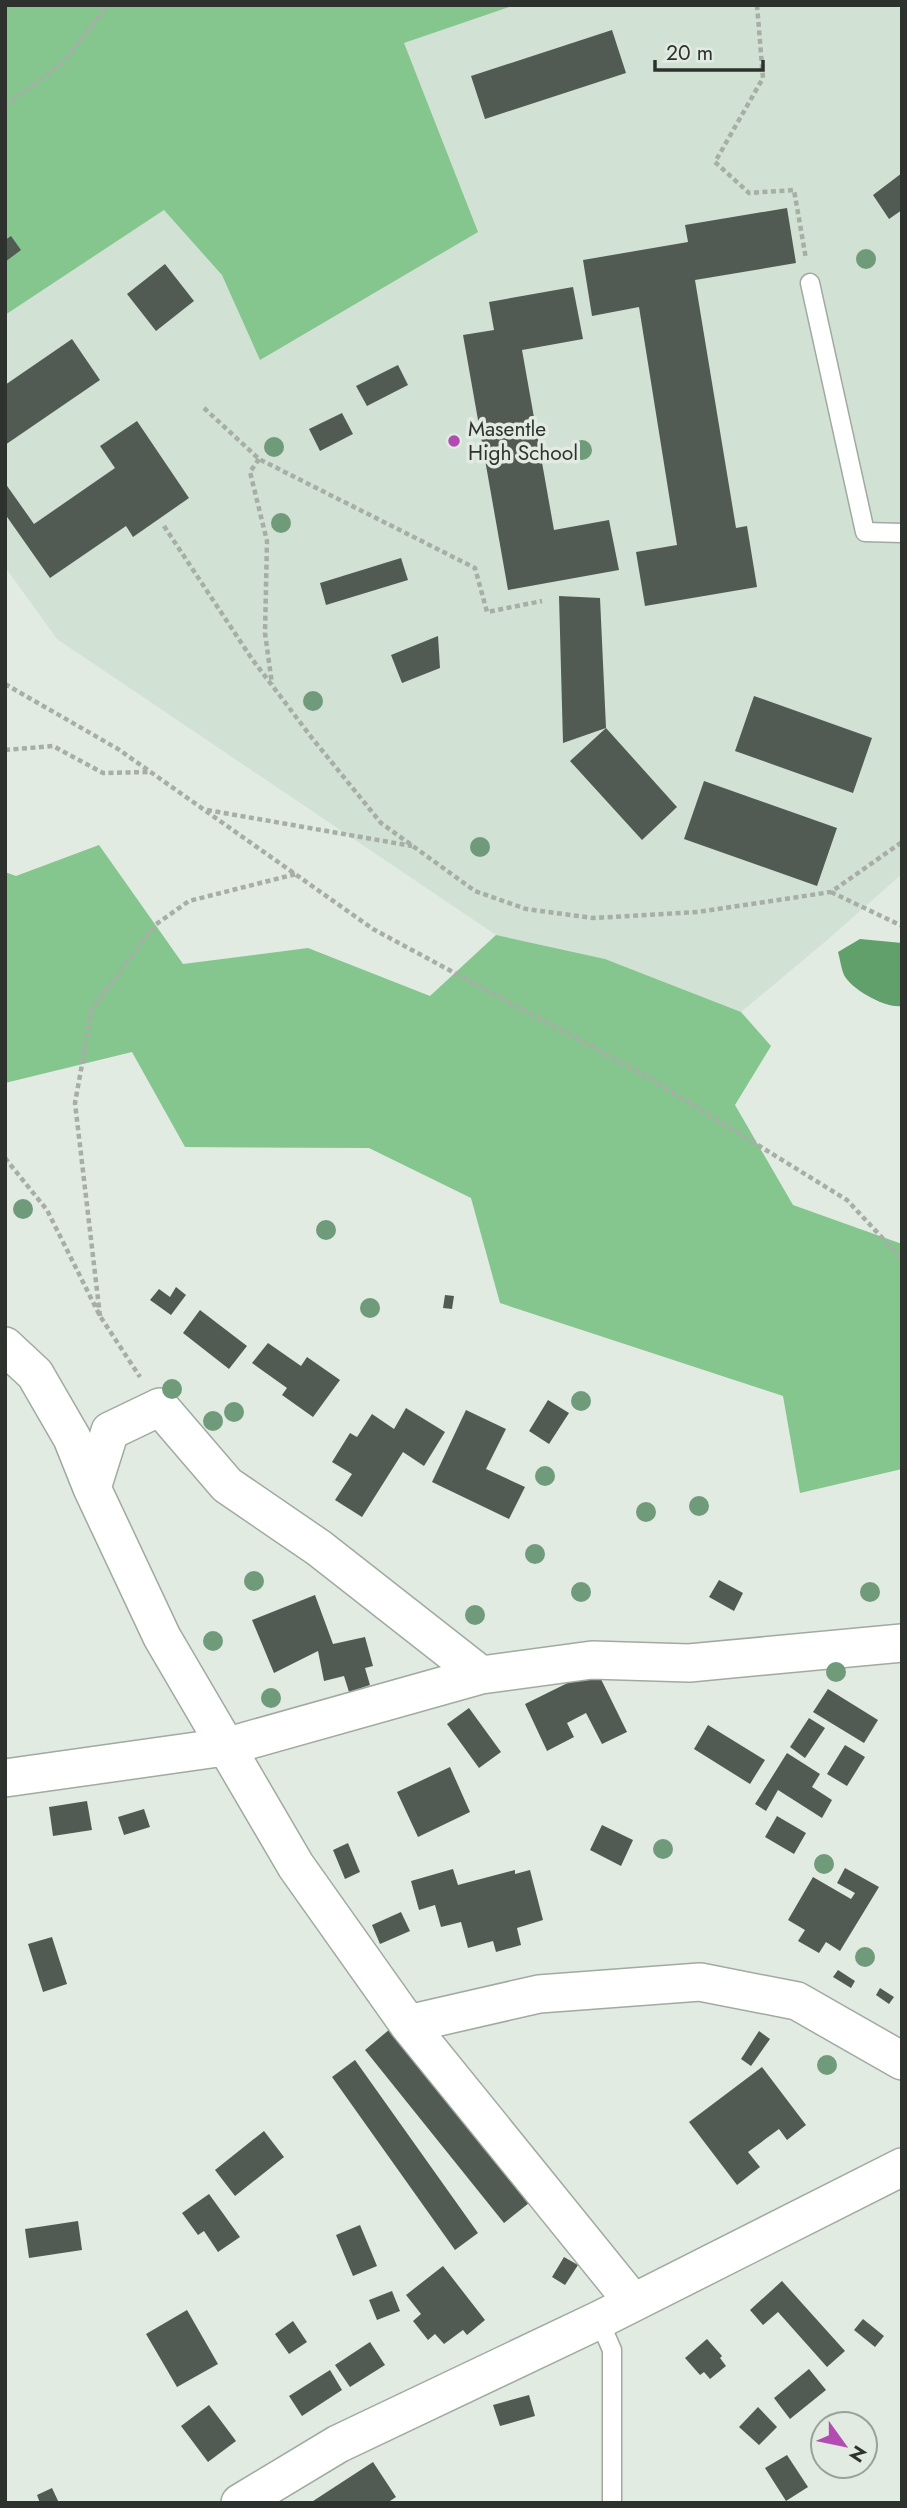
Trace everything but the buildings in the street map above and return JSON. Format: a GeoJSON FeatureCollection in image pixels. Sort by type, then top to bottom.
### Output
{"type":"FeatureCollection","features":[{"type":"Feature","properties":{"kind":"street"},"geometry":{"type":"LineString","coordinates":[[5,1346],[35,1374],[72,1438],[92,1489],[162,1637],[296,1866],[408,2024],[633,2301]]}},
{"type":"Feature","properties":{"kind":"street"},"geometry":{"type":"LineString","coordinates":[[92,1489],[110,1431],[160,1407],[227,1485],[319,1548],[481,1675]]}},
{"type":"Feature","properties":{"kind":"street"},"geometry":{"type":"LineString","coordinates":[[5,1778],[225,1747],[481,1675],[592,1660],[689,1663],[902,1643]]}},
{"type":"Feature","properties":{"kind":"street"},"geometry":{"type":"LineString","coordinates":[[408,2024],[539,1994],[701,1982],[797,2001],[902,2061]]}},
{"type":"Feature","properties":{"kind":"street"},"geometry":{"type":"LineString","coordinates":[[240,2503],[338,2444],[599,2320],[902,2167]]}},
{"type":"Feature","properties":{"kind":"lane"},"geometry":{"type":"LineString","coordinates":[[810,283],[865,532],[902,533]]}},
{"type":"Feature","properties":{"kind":"lane"},"geometry":{"type":"LineString","coordinates":[[599,2320],[612,2350],[612,2503]]}},
{"type":"Feature","properties":{"kind":"path"},"geometry":{"type":"LineString","coordinates":[[5,106],[64,62],[108,5]]}},
{"type":"Feature","properties":{"kind":"path"},"geometry":{"type":"LineString","coordinates":[[757,5],[763,78],[715,162],[749,193],[794,190],[810,283]]}},
{"type":"Feature","properties":{"kind":"path"},"geometry":{"type":"LineString","coordinates":[[204,408],[259,459],[475,568],[487,612],[542,601]]}},
{"type":"Feature","properties":{"kind":"path"},"geometry":{"type":"LineString","coordinates":[[259,459],[250,472],[267,541],[265,633],[272,685]]}},
{"type":"Feature","properties":{"kind":"path"},"geometry":{"type":"LineString","coordinates":[[164,526],[252,659],[382,823],[475,891],[526,909],[593,918],[698,912],[831,892],[902,842]]}},
{"type":"Feature","properties":{"kind":"path"},"geometry":{"type":"LineString","coordinates":[[5,684],[118,750],[373,929],[646,1076],[847,1200],[902,1259]]}},
{"type":"Feature","properties":{"kind":"path"},"geometry":{"type":"LineString","coordinates":[[5,750],[53,746],[103,773],[150,772]]}},
{"type":"Feature","properties":{"kind":"path"},"geometry":{"type":"LineString","coordinates":[[205,810],[413,846]]}},
{"type":"Feature","properties":{"kind":"path"},"geometry":{"type":"LineString","coordinates":[[100,1315],[75,1103],[92,1009],[155,925],[189,901],[297,874]]}},
{"type":"Feature","properties":{"kind":"path"},"geometry":{"type":"LineString","coordinates":[[831,892],[902,926]]}},
{"type":"Feature","properties":{"kind":"path"},"geometry":{"type":"LineString","coordinates":[[5,1158],[47,1210],[100,1315],[160,1407]]}},
{"type":"Feature","properties":{"kind":"shaded area"},"geometry":{"type":"Polygon","coordinates":[[[5,5],[515,5],[404,43],[478,232],[260,360],[222,275],[164,210],[5,315],[5,5]]]}},
{"type":"Feature","properties":{"kind":"shaded area","name":"Masentle High School"},"geometry":{"type":"Polygon","coordinates":[[[515,5],[902,5],[902,874],[741,1012],[605,959],[496,935],[57,639],[5,567],[5,315],[164,210],[404,43],[515,5]]]}},
{"type":"Feature","properties":{"kind":"shaded area"},"geometry":{"type":"Polygon","coordinates":[[[99,845],[183,964],[308,948],[430,996],[496,935],[605,959],[741,1012],[771,1046],[735,1105],[793,1205],[902,1244],[902,1469],[800,1493],[783,1396],[500,1303],[471,1198],[369,1148],[185,1147],[132,1052],[5,1083],[5,872],[16,876],[99,845]]]}},
{"type":"Feature","properties":{"kind":"shaded area"},"geometry":{"type":"Polygon","coordinates":[[[860,939],[902,943],[902,1006],[887,1004],[870,997],[844,975],[838,952],[860,939]]]}},
{"type":"Feature","properties":{"kind":"place","name":"Masentle High School"},"geometry":{"type":"Point","coordinates":[454,441]}}]}
